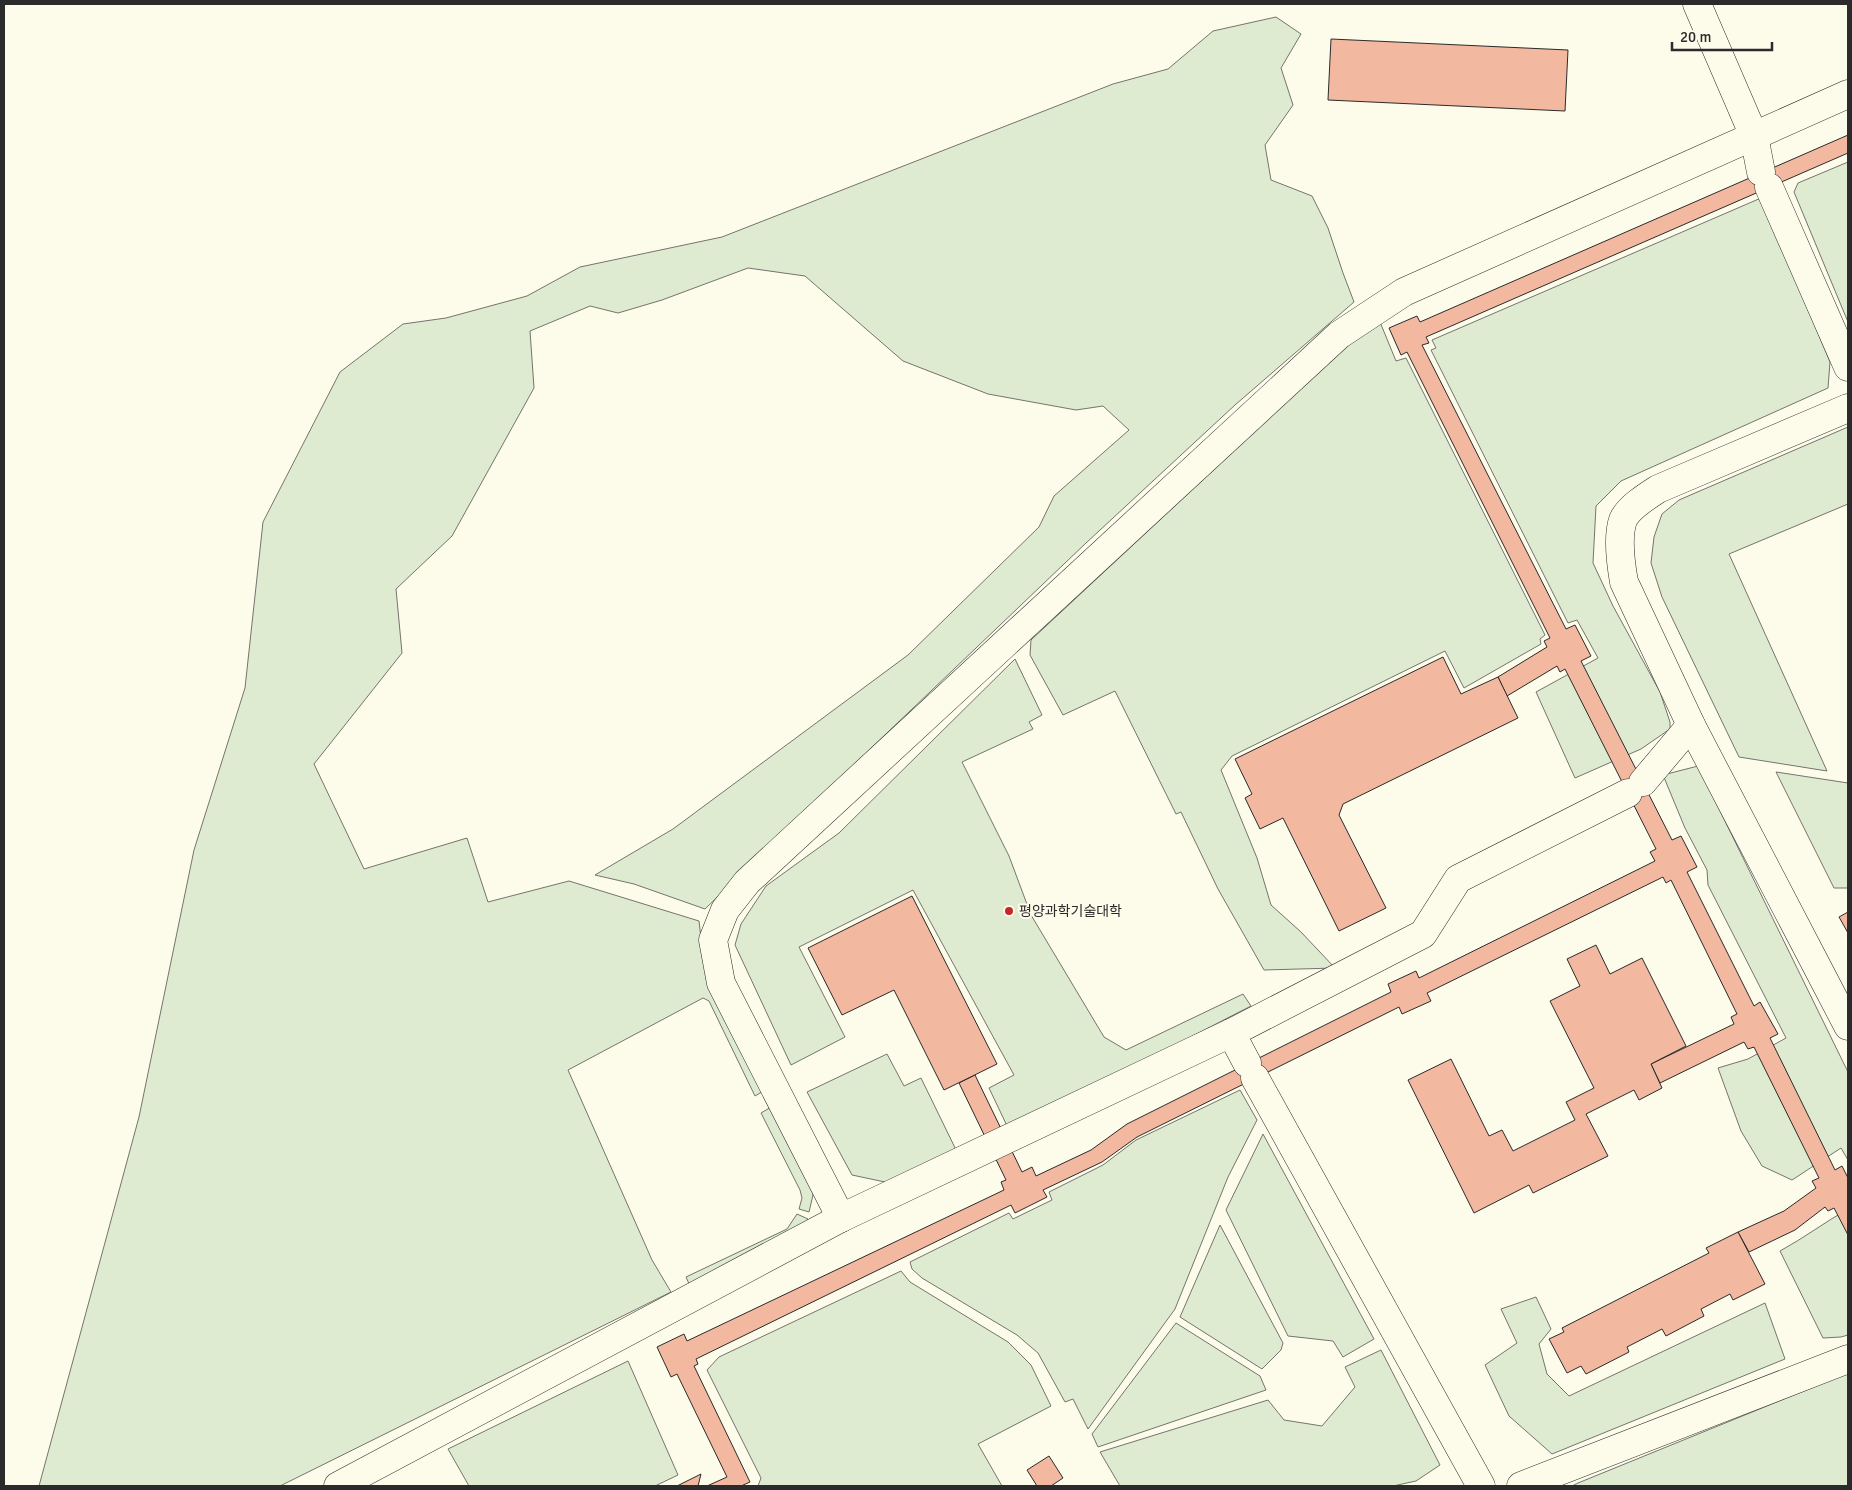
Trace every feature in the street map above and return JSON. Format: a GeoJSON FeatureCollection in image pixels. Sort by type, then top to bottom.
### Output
{"type":"FeatureCollection","features":[{"type":"Feature","properties":{"kind":"lane"},"geometry":{"type":"LineString","coordinates":[[1697,4],[1754,136],[1765,179],[1848,367]]}},
{"type":"Feature","properties":{"kind":"lane"},"geometry":{"type":"LineString","coordinates":[[841,1218],[721,983],[713,940],[724,910],[747,882],[1339,335],[1404,292],[1848,94]]}},
{"type":"Feature","properties":{"kind":"lane"},"geometry":{"type":"LineString","coordinates":[[1848,408],[1658,489],[1638,503],[1623,519],[1621,538],[1624,582],[1691,725],[1848,1026]]}},
{"type":"Feature","properties":{"kind":"lane"},"geometry":{"type":"LineString","coordinates":[[338,1486],[841,1218],[1006,1138],[1231,1034],[1423,934],[1458,880],[1635,787],[1691,725]]}},
{"type":"Feature","properties":{"kind":"lane"},"geometry":{"type":"LineString","coordinates":[[1231,1034],[1481,1486]]}},
{"type":"Feature","properties":{"kind":"lane"},"geometry":{"type":"LineString","coordinates":[[1521,1486],[1848,1358]]}},
{"type":"Feature","properties":{"kind":"green space"},"geometry":{"type":"Polygon","coordinates":[[[1276,17],[1301,34],[1281,68],[1293,105],[1265,145],[1271,180],[1312,196],[1328,228],[1354,302],[1235,405],[1086,543],[705,909],[634,884],[595,875],[673,829],[908,655],[1039,527],[1054,496],[1129,430],[1103,406],[1076,410],[988,394],[903,361],[805,276],[748,268],[662,300],[618,313],[590,306],[530,331],[534,388],[452,536],[396,589],[402,653],[314,764],[364,869],[467,838],[488,902],[569,881],[699,921],[704,964],[765,1090],[755,1096],[709,1001],[703,998],[568,1070],[652,1260],[671,1292],[280,1486],[39,1486],[139,1117],[194,850],[245,688],[263,522],[340,372],[403,324],[446,318],[527,296],[580,267],[722,237],[1113,84],[1168,69],[1213,31],[1276,17]]]}},
{"type":"Feature","properties":{"kind":"green space"},"geometry":{"type":"Polygon","coordinates":[[[1848,162],[1848,322],[1794,192],[1798,183],[1848,162]]]}},
{"type":"Feature","properties":{"kind":"green space"},"geometry":{"type":"Polygon","coordinates":[[[1761,198],[1830,362],[1828,388],[1621,481],[1596,506],[1593,563],[1613,606],[1660,692],[1670,722],[1670,729],[1641,749],[1575,778],[1536,692],[1598,658],[1577,620],[1568,623],[1431,350],[1436,348],[1432,340],[1761,198]]]}},
{"type":"Feature","properties":{"kind":"green space"},"geometry":{"type":"Polygon","coordinates":[[[1380,322],[1396,361],[1406,358],[1545,635],[1540,639],[1541,644],[1464,688],[1445,651],[1232,756],[1221,770],[1257,858],[1271,905],[1301,932],[1335,968],[1264,970],[1218,889],[1181,812],[1176,814],[1115,691],[1063,715],[1030,655],[1031,640],[1369,325],[1380,322]]]}},
{"type":"Feature","properties":{"kind":"green space"},"geometry":{"type":"Polygon","coordinates":[[[1848,427],[1848,504],[1729,554],[1827,771],[1739,757],[1662,597],[1651,563],[1654,537],[1662,514],[1679,500],[1848,427]]]}},
{"type":"Feature","properties":{"kind":"green space"},"geometry":{"type":"Polygon","coordinates":[[[1015,659],[1042,715],[1029,722],[1033,729],[962,762],[1009,856],[1031,915],[1104,1037],[1126,1050],[1243,994],[1251,1006],[1009,1130],[989,1088],[1014,1075],[913,890],[799,947],[845,1037],[791,1065],[735,945],[741,924],[766,886],[839,833],[1015,659]]]}},
{"type":"Feature","properties":{"kind":"green space"},"geometry":{"type":"Polygon","coordinates":[[[1698,766],[1848,1072],[1848,1160],[1841,1148],[1792,1180],[1762,1166],[1741,1131],[1718,1068],[1748,1059],[1786,1038],[1708,885],[1707,870],[1685,828],[1663,775],[1698,766]]]}},
{"type":"Feature","properties":{"kind":"green space"},"geometry":{"type":"Polygon","coordinates":[[[1776,772],[1848,783],[1848,888],[1834,888],[1776,772]]]}},
{"type":"Feature","properties":{"kind":"green space"},"geometry":{"type":"Polygon","coordinates":[[[887,1054],[904,1086],[921,1078],[959,1156],[899,1185],[852,1175],[807,1092],[887,1054]]]}},
{"type":"Feature","properties":{"kind":"green space"},"geometry":{"type":"Polygon","coordinates":[[[1240,1090],[1257,1120],[1228,1177],[1175,1309],[1088,1429],[1073,1399],[1065,1402],[1038,1353],[1017,1335],[922,1278],[912,1269],[910,1262],[1009,1213],[1013,1219],[1052,1200],[1049,1192],[1103,1165],[1136,1140],[1240,1090]]]}},
{"type":"Feature","properties":{"kind":"green space"},"geometry":{"type":"Polygon","coordinates":[[[773,1106],[812,1187],[813,1195],[809,1212],[799,1209],[802,1198],[800,1190],[761,1113],[773,1106]]]}},
{"type":"Feature","properties":{"kind":"green space"},"geometry":{"type":"Polygon","coordinates":[[[1263,1134],[1374,1339],[1343,1357],[1333,1341],[1288,1336],[1226,1210],[1263,1134]]]}},
{"type":"Feature","properties":{"kind":"green space"},"geometry":{"type":"Polygon","coordinates":[[[1848,1209],[1848,1335],[1823,1338],[1780,1251],[1848,1209]]]}},
{"type":"Feature","properties":{"kind":"green space"},"geometry":{"type":"Polygon","coordinates":[[[797,1214],[808,1219],[802,1231],[690,1286],[686,1277],[787,1229],[797,1214]]]}},
{"type":"Feature","properties":{"kind":"green space"},"geometry":{"type":"Polygon","coordinates":[[[1220,1225],[1283,1343],[1281,1350],[1262,1369],[1180,1317],[1220,1225]]]}},
{"type":"Feature","properties":{"kind":"green space"},"geometry":{"type":"Polygon","coordinates":[[[901,1271],[910,1282],[1008,1342],[1031,1365],[1051,1406],[978,1444],[1002,1486],[758,1486],[761,1478],[707,1370],[719,1357],[901,1271]]]}},
{"type":"Feature","properties":{"kind":"green space"},"geometry":{"type":"Polygon","coordinates":[[[1536,1297],[1551,1329],[1539,1344],[1547,1374],[1569,1396],[1765,1303],[1785,1359],[1552,1454],[1509,1416],[1485,1365],[1517,1343],[1501,1309],[1536,1297]]]}},
{"type":"Feature","properties":{"kind":"green space"},"geometry":{"type":"Polygon","coordinates":[[[1176,1323],[1260,1376],[1266,1390],[1098,1447],[1092,1434],[1176,1323]]]}},
{"type":"Feature","properties":{"kind":"green space"},"geometry":{"type":"Polygon","coordinates":[[[1381,1350],[1440,1465],[1416,1481],[1393,1486],[1120,1486],[1100,1452],[1268,1400],[1284,1420],[1322,1426],[1355,1387],[1345,1367],[1381,1350]]]}},
{"type":"Feature","properties":{"kind":"green space"},"geometry":{"type":"Polygon","coordinates":[[[628,1361],[678,1475],[655,1486],[469,1486],[448,1449],[628,1361]]]}},
{"type":"Feature","properties":{"kind":"green space"},"geometry":{"type":"Polygon","coordinates":[[[1848,1373],[1848,1486],[1572,1486],[1578,1483],[1848,1373]]]}},
{"type":"Feature","properties":{"kind":"building"},"geometry":{"type":"Polygon","coordinates":[[[1331,39],[1568,50],[1565,111],[1328,100],[1331,39]]]}},
{"type":"Feature","properties":{"kind":"building"},"geometry":{"type":"Polygon","coordinates":[[[1848,135],[1848,153],[1426,337],[1429,343],[1422,345],[1566,629],[1575,625],[1591,656],[1581,661],[1672,840],[1681,836],[1697,867],[1687,872],[1754,1006],[1760,1002],[1778,1034],[1770,1038],[1835,1170],[1842,1166],[1848,1178],[1848,1235],[1834,1208],[1828,1211],[1825,1207],[1795,1230],[1749,1252],[1738,1232],[1784,1211],[1816,1188],[1812,1181],[1819,1178],[1754,1047],[1748,1049],[1744,1042],[1660,1083],[1651,1064],[1734,1024],[1731,1017],[1737,1014],[1671,880],[1666,883],[1663,877],[1427,993],[1431,1001],[1402,1014],[1399,1007],[1137,1137],[1102,1162],[1043,1190],[1047,1197],[1015,1213],[1011,1205],[696,1359],[698,1364],[694,1366],[750,1482],[741,1486],[707,1486],[727,1477],[677,1374],[671,1377],[657,1347],[684,1334],[687,1341],[1004,1190],[1001,1182],[1006,1180],[959,1083],[975,1075],[1022,1172],[1032,1167],[1036,1176],[1091,1150],[1127,1124],[1391,992],[1388,984],[1416,971],[1419,978],[1655,861],[1650,852],[1656,849],[1565,669],[1560,672],[1557,666],[1507,696],[1498,677],[1547,647],[1544,641],[1550,638],[1407,352],[1401,355],[1389,328],[1417,316],[1420,322],[1848,135]]]}},
{"type":"Feature","properties":{"kind":"building"},"geometry":{"type":"Polygon","coordinates":[[[1443,657],[1461,694],[1498,677],[1518,718],[1343,804],[1339,815],[1386,908],[1339,931],[1283,818],[1260,829],[1245,798],[1252,794],[1235,759],[1443,657]]]}},
{"type":"Feature","properties":{"kind":"building"},"geometry":{"type":"Polygon","coordinates":[[[912,896],[997,1064],[944,1090],[894,990],[842,1015],[808,948],[912,896]]]}},
{"type":"Feature","properties":{"kind":"building"},"geometry":{"type":"Polygon","coordinates":[[[1848,912],[1848,933],[1839,917],[1848,912]]]}},
{"type":"Feature","properties":{"kind":"building"},"geometry":{"type":"Polygon","coordinates":[[[1596,945],[1610,974],[1642,958],[1686,1046],[1651,1064],[1662,1088],[1639,1100],[1634,1090],[1586,1114],[1608,1156],[1533,1193],[1529,1185],[1474,1213],[1408,1080],[1451,1059],[1489,1136],[1502,1130],[1513,1151],[1575,1120],[1566,1102],[1594,1088],[1550,1001],[1580,986],[1567,959],[1596,945]]]}},
{"type":"Feature","properties":{"kind":"building"},"geometry":{"type":"Polygon","coordinates":[[[1738,1232],[1765,1284],[1733,1300],[1730,1294],[1701,1309],[1704,1316],[1666,1336],[1662,1329],[1627,1347],[1629,1352],[1586,1374],[1581,1366],[1567,1373],[1549,1339],[1564,1332],[1562,1328],[1709,1253],[1706,1248],[1738,1232]]]}},
{"type":"Feature","properties":{"kind":"building"},"geometry":{"type":"Polygon","coordinates":[[[1049,1456],[1063,1478],[1051,1486],[1037,1486],[1027,1470],[1049,1456]]]}},
{"type":"Feature","properties":{"kind":"building"},"geometry":{"type":"Polygon","coordinates":[[[701,1474],[698,1486],[677,1486],[701,1474]]]}},
{"type":"Feature","properties":{"kind":"place","name":"평양과학기술대학"},"geometry":{"type":"Point","coordinates":[1009,911]}}]}
